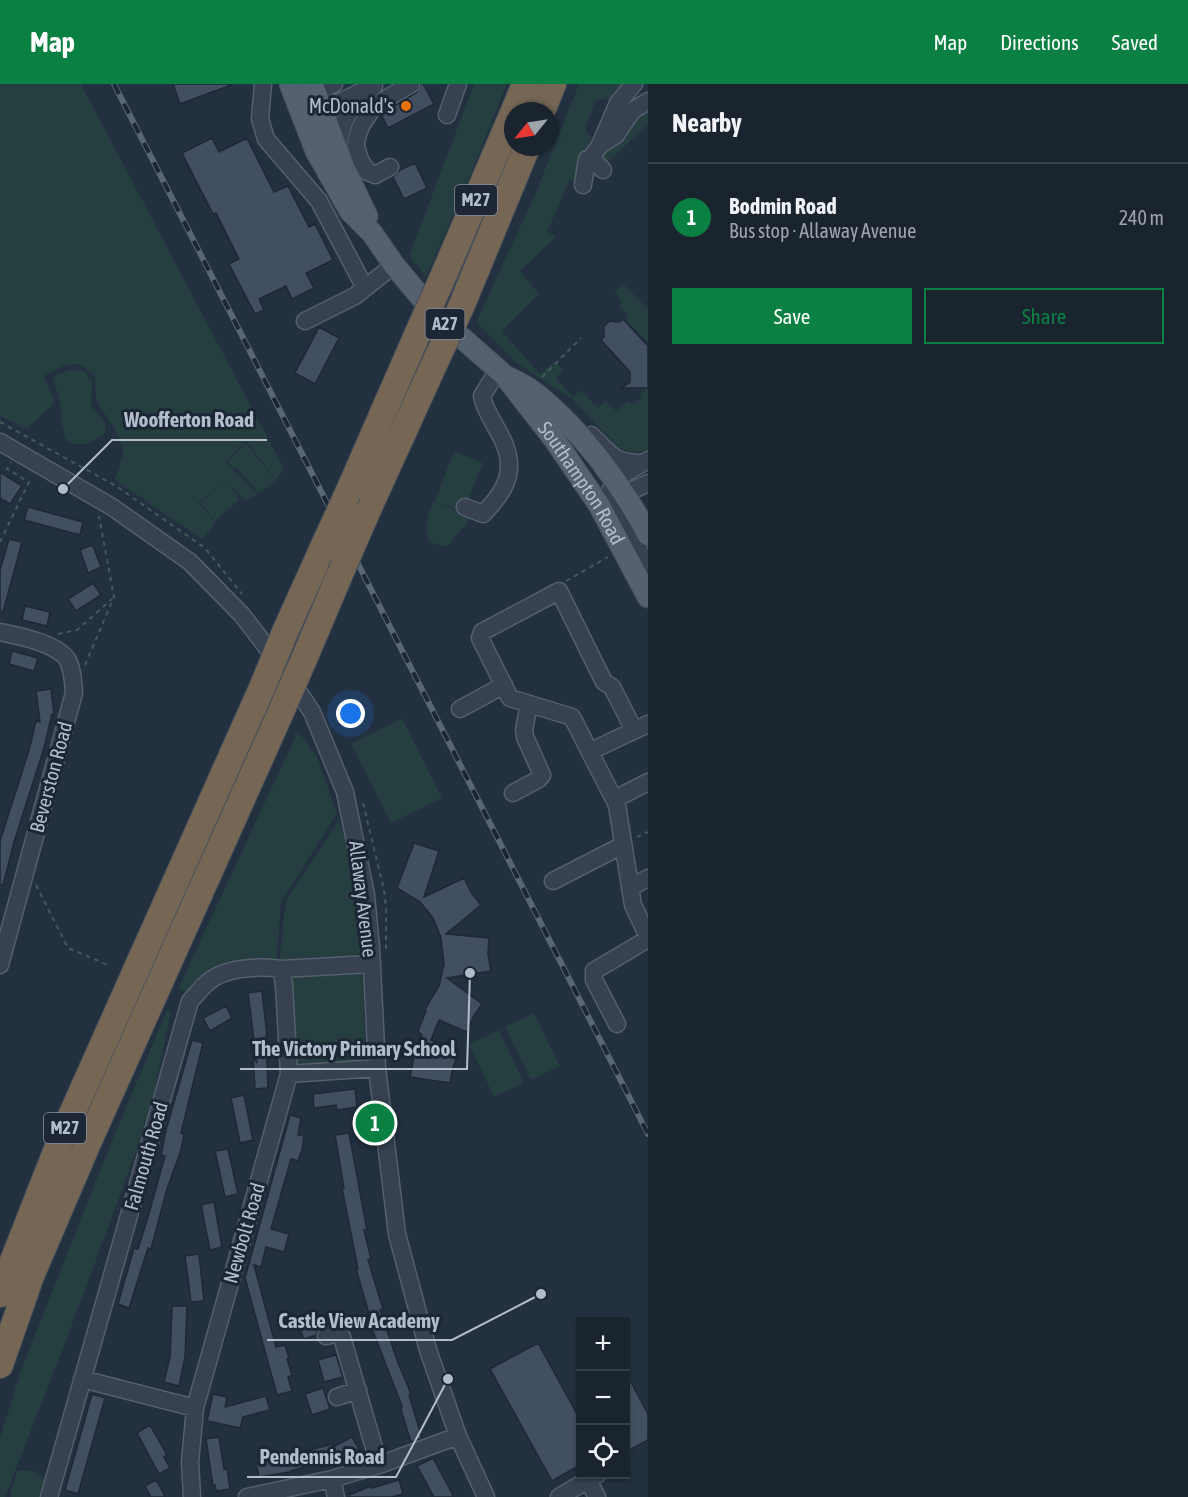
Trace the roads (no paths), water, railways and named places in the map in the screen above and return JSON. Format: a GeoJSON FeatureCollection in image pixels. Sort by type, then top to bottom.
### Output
{"type":"FeatureCollection","features":[{"type":"Feature","properties":{"kind":"highway","name":"M27"},"geometry":{"type":"LineString","coordinates":[[517,102],[525,84]]}},
{"type":"Feature","properties":{"kind":"highway"},"geometry":{"type":"LineString","coordinates":[[546,102],[553,84]]}},
{"type":"Feature","properties":{"kind":"highway","name":"M27"},"geometry":{"type":"LineString","coordinates":[[0,1294],[63,1134],[348,493],[504,133]]}},
{"type":"Feature","properties":{"kind":"highway","name":"M27"},"geometry":{"type":"LineString","coordinates":[[0,1365],[40,1255],[280,714],[366,514],[461,306],[523,156]]}},
{"type":"Feature","properties":{"kind":"main road","name":"Southampton Road"},"geometry":{"type":"LineString","coordinates":[[307,96],[363,204],[372,233]]}},
{"type":"Feature","properties":{"kind":"main road","name":"Southampton Road"},"geometry":{"type":"LineString","coordinates":[[307,96],[314,124],[350,211],[372,233],[394,265],[435,315],[501,373],[586,484],[648,597]]}},
{"type":"Feature","properties":{"kind":"main road","name":"Southampton Road"},"geometry":{"type":"LineString","coordinates":[[501,373],[527,385],[593,450],[648,536]]}},
{"type":"Feature","properties":{"kind":"street"},"geometry":{"type":"LineString","coordinates":[[263,84],[260,119],[266,139],[319,201],[365,288]]}},
{"type":"Feature","properties":{"kind":"street"},"geometry":{"type":"LineString","coordinates":[[307,96],[334,84]]}},
{"type":"Feature","properties":{"kind":"street"},"geometry":{"type":"LineString","coordinates":[[390,167],[381,173],[372,175],[360,160],[371,129],[370,114],[378,103],[411,84]]}},
{"type":"Feature","properties":{"kind":"street"},"geometry":{"type":"LineString","coordinates":[[634,84],[618,103],[595,159],[616,135],[632,111],[648,101]]}},
{"type":"Feature","properties":{"kind":"street"},"geometry":{"type":"LineString","coordinates":[[307,96],[340,102],[375,85]]}},
{"type":"Feature","properties":{"kind":"street"},"geometry":{"type":"LineString","coordinates":[[339,156],[343,122],[349,111],[375,85]]}},
{"type":"Feature","properties":{"kind":"street"},"geometry":{"type":"LineString","coordinates":[[447,115],[461,87]]}},
{"type":"Feature","properties":{"kind":"street"},"geometry":{"type":"LineString","coordinates":[[305,321],[355,296],[394,265]]}},
{"type":"Feature","properties":{"kind":"street"},"geometry":{"type":"LineString","coordinates":[[465,507],[483,514],[494,503],[508,482],[508,455],[482,396],[501,373]]}},
{"type":"Feature","properties":{"kind":"street"},"geometry":{"type":"LineString","coordinates":[[560,415],[583,428],[613,457],[625,462],[645,462]]}},
{"type":"Feature","properties":{"kind":"street","name":"Allaway Avenue"},"geometry":{"type":"LineString","coordinates":[[0,442],[21,444],[190,561],[242,615],[282,667],[312,712],[345,792],[366,895],[377,1068],[397,1234],[428,1350],[458,1436],[486,1497]]}},
{"type":"Feature","properties":{"kind":"street"},"geometry":{"type":"LineString","coordinates":[[617,490],[645,462]]}},
{"type":"Feature","properties":{"kind":"street"},"geometry":{"type":"LineString","coordinates":[[586,484],[595,492],[648,483]]}},
{"type":"Feature","properties":{"kind":"street"},"geometry":{"type":"LineString","coordinates":[[617,490],[648,568]]}},
{"type":"Feature","properties":{"kind":"street"},"geometry":{"type":"LineString","coordinates":[[591,751],[641,727],[612,687],[604,682],[560,591],[482,632],[480,638],[510,698],[572,717],[615,799],[633,905],[648,938],[594,971],[594,980],[617,1024]]}},
{"type":"Feature","properties":{"kind":"street","name":"Beverston Road"},"geometry":{"type":"LineString","coordinates":[[0,632],[50,646],[67,658],[73,675],[74,693],[0,965]]}},
{"type":"Feature","properties":{"kind":"street"},"geometry":{"type":"LineString","coordinates":[[460,709],[504,685]]}},
{"type":"Feature","properties":{"kind":"street"},"geometry":{"type":"LineString","coordinates":[[513,793],[539,779],[542,775],[525,737],[524,730],[529,704]]}},
{"type":"Feature","properties":{"kind":"street"},"geometry":{"type":"LineString","coordinates":[[615,799],[648,782]]}},
{"type":"Feature","properties":{"kind":"street"},"geometry":{"type":"LineString","coordinates":[[553,881],[623,845]]}},
{"type":"Feature","properties":{"kind":"street"},"geometry":{"type":"LineString","coordinates":[[630,888],[648,878]]}},
{"type":"Feature","properties":{"kind":"street","name":"Falmouth Road"},"geometry":{"type":"LineString","coordinates":[[49,1497],[190,1001],[208,981],[227,972],[371,964]]}},
{"type":"Feature","properties":{"kind":"street","name":"Newbolt Road"},"geometry":{"type":"LineString","coordinates":[[192,1497],[190,1462],[195,1408],[289,1074],[281,969]]}},
{"type":"Feature","properties":{"kind":"street"},"geometry":{"type":"LineString","coordinates":[[289,1074],[377,1068]]}},
{"type":"Feature","properties":{"kind":"street"},"geometry":{"type":"LineString","coordinates":[[326,1336],[337,1333],[342,1337],[379,1465]]}},
{"type":"Feature","properties":{"kind":"street"},"geometry":{"type":"LineString","coordinates":[[82,1379],[195,1408]]}},
{"type":"Feature","properties":{"kind":"street"},"geometry":{"type":"LineString","coordinates":[[336,1397],[358,1390]]}},
{"type":"Feature","properties":{"kind":"street"},"geometry":{"type":"LineString","coordinates":[[247,1497],[332,1479],[379,1465],[458,1436]]}},
{"type":"Feature","properties":{"kind":"street"},"geometry":{"type":"LineString","coordinates":[[332,1479],[336,1497]]}},
{"type":"Feature","properties":{"kind":"street"},"geometry":{"type":"LineString","coordinates":[[563,1496],[590,1479]]}},
{"type":"Feature","properties":{"kind":"street"},"geometry":{"type":"LineString","coordinates":[[593,1479],[597,1497]]}},
{"type":"Feature","properties":{"kind":"railway"},"geometry":{"type":"LineString","coordinates":[[114,84],[648,1134]]}},
{"type":"Feature","properties":{"kind":"place","name":"McDonald's"},"geometry":{"type":"Point","coordinates":[406,106]}},
{"type":"Feature","properties":{"kind":"place","name":"Woofferton Road"},"geometry":{"type":"Point","coordinates":[63,489]}},
{"type":"Feature","properties":{"kind":"place","name":"The Victory Primary School"},"geometry":{"type":"Point","coordinates":[470,973]}},
{"type":"Feature","properties":{"kind":"place","name":"Bodmin Road"},"geometry":{"type":"Point","coordinates":[375,1123]}},
{"type":"Feature","properties":{"kind":"place","name":"Castle View Academy"},"geometry":{"type":"Point","coordinates":[541,1294]}},
{"type":"Feature","properties":{"kind":"place","name":"Pendennis Road"},"geometry":{"type":"Point","coordinates":[448,1379]}}]}
